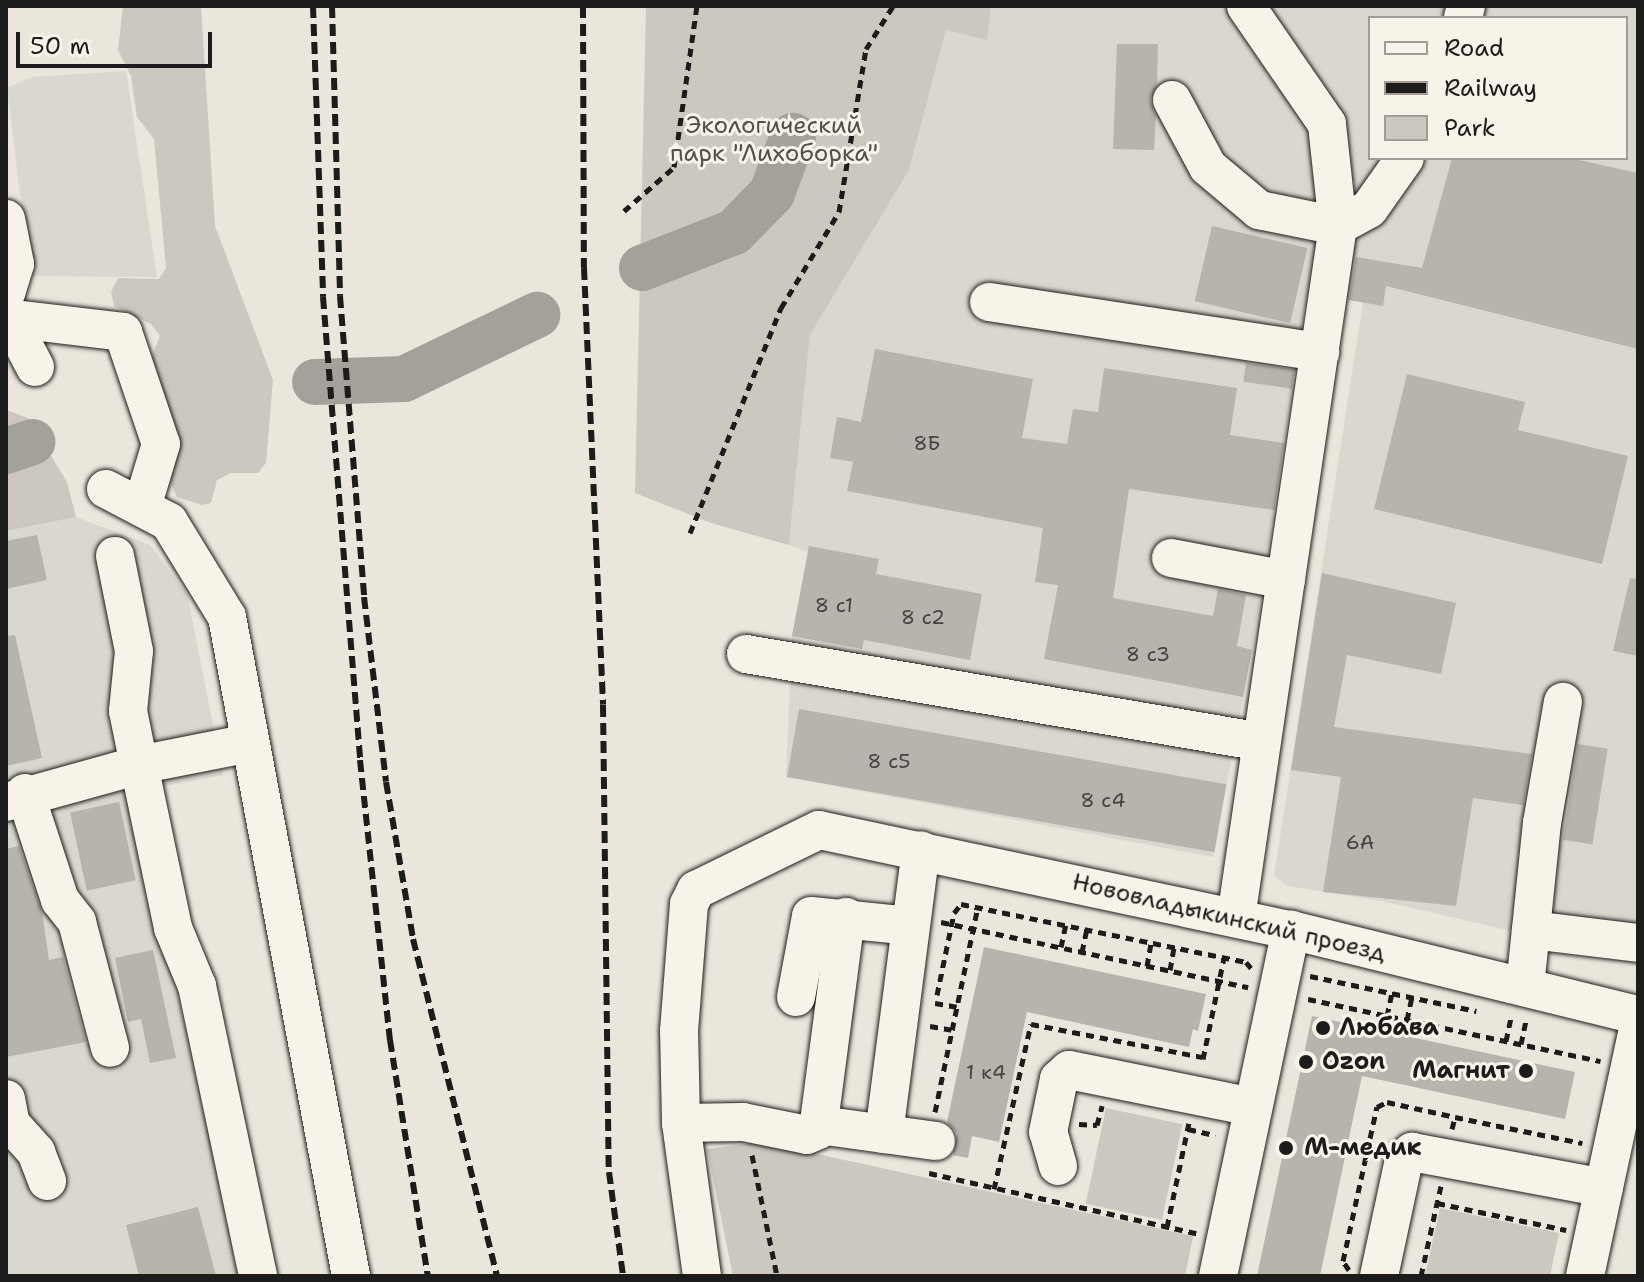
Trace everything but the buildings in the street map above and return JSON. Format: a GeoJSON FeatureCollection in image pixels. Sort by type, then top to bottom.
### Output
{"type":"FeatureCollection","features":[{"type":"Feature","properties":{"kind":"street"},"geometry":{"type":"LineString","coordinates":[[1236,918],[1338,226],[1327,124],[1246,6]]}},
{"type":"Feature","properties":{"kind":"street"},"geometry":{"type":"LineString","coordinates":[[1172,100],[1208,167],[1259,210],[1338,226],[1369,209],[1404,160]]}},
{"type":"Feature","properties":{"kind":"street"},"geometry":{"type":"LineString","coordinates":[[6,219],[15,264],[7,311],[35,367]]}},
{"type":"Feature","properties":{"kind":"street"},"geometry":{"type":"LineString","coordinates":[[989,302],[1320,352]]}},
{"type":"Feature","properties":{"kind":"street"},"geometry":{"type":"LineString","coordinates":[[7,311],[123,332],[161,444],[142,507]]}},
{"type":"Feature","properties":{"kind":"street"},"geometry":{"type":"LineString","coordinates":[[106,489],[169,522],[227,617],[351,1276]]}},
{"type":"Feature","properties":{"kind":"street"},"geometry":{"type":"LineString","coordinates":[[115,556],[134,651],[128,711],[173,928],[197,986],[258,1276]]}},
{"type":"Feature","properties":{"kind":"street"},"geometry":{"type":"LineString","coordinates":[[1171,558],[1286,580]]}},
{"type":"Feature","properties":{"kind":"street"},"geometry":{"type":"LineString","coordinates":[[746,654],[1262,742]]}},
{"type":"Feature","properties":{"kind":"street"},"geometry":{"type":"LineString","coordinates":[[1521,1009],[1542,823],[1563,702]]}},
{"type":"Feature","properties":{"kind":"street"},"geometry":{"type":"LineString","coordinates":[[110,1048],[77,922],[60,900],[16,797],[139,765],[250,743]]}},
{"type":"Feature","properties":{"kind":"street","name":"Нововладыкинский проезд"},"geometry":{"type":"LineString","coordinates":[[681,1123],[679,1031],[689,904],[696,890],[819,830],[1291,930],[1521,1009],[1638,1015]]}},
{"type":"Feature","properties":{"kind":"street"},"geometry":{"type":"LineString","coordinates":[[884,1134],[921,850]]}},
{"type":"Feature","properties":{"kind":"street"},"geometry":{"type":"LineString","coordinates":[[796,997],[808,919],[821,914],[911,926]]}},
{"type":"Feature","properties":{"kind":"street"},"geometry":{"type":"LineString","coordinates":[[702,1276],[681,1123],[743,1122],[807,1135],[819,1125],[846,917]]}},
{"type":"Feature","properties":{"kind":"street"},"geometry":{"type":"LineString","coordinates":[[1218,1276],[1291,930]]}},
{"type":"Feature","properties":{"kind":"street"},"geometry":{"type":"LineString","coordinates":[[1531,930],[1638,943]]}},
{"type":"Feature","properties":{"kind":"street"},"geometry":{"type":"LineString","coordinates":[[1585,1276],[1638,1028]]}},
{"type":"Feature","properties":{"kind":"street"},"geometry":{"type":"LineString","coordinates":[[1058,1166],[1047,1137],[1065,1072],[1192,1112],[1253,1107]]}},
{"type":"Feature","properties":{"kind":"street"},"geometry":{"type":"LineString","coordinates":[[6,1099],[11,1124],[36,1152],[47,1181]]}},
{"type":"Feature","properties":{"kind":"street"},"geometry":{"type":"LineString","coordinates":[[819,1125],[932,1140]]}},
{"type":"Feature","properties":{"kind":"street"},"geometry":{"type":"LineString","coordinates":[[1379,1276],[1404,1159],[1418,1150],[1604,1188]]}},
{"type":"Feature","properties":{"kind":"path"},"geometry":{"type":"LineString","coordinates":[[624,211],[674,167],[697,6]]}},
{"type":"Feature","properties":{"kind":"path"},"geometry":{"type":"LineString","coordinates":[[690,533],[781,308],[839,212],[866,49],[893,6]]}},
{"type":"Feature","properties":{"kind":"path"},"geometry":{"type":"LineString","coordinates":[[978,906],[925,1165],[932,1175],[1188,1231]]}},
{"type":"Feature","properties":{"kind":"path"},"geometry":{"type":"LineString","coordinates":[[927,1040],[956,907],[978,906],[1224,958],[1250,966],[1248,987]]}},
{"type":"Feature","properties":{"kind":"path"},"geometry":{"type":"LineString","coordinates":[[1061,947],[1066,924]]}},
{"type":"Feature","properties":{"kind":"path"},"geometry":{"type":"LineString","coordinates":[[1082,952],[1087,929]]}},
{"type":"Feature","properties":{"kind":"path"},"geometry":{"type":"LineString","coordinates":[[1147,966],[1151,943]]}},
{"type":"Feature","properties":{"kind":"path"},"geometry":{"type":"LineString","coordinates":[[1170,970],[1174,947]]}},
{"type":"Feature","properties":{"kind":"path"},"geometry":{"type":"LineString","coordinates":[[1167,1227],[1224,958]]}},
{"type":"Feature","properties":{"kind":"path"},"geometry":{"type":"LineString","coordinates":[[1301,979],[1309,976],[1483,1012]]}},
{"type":"Feature","properties":{"kind":"path"},"geometry":{"type":"LineString","coordinates":[[1387,1016],[1392,993]]}},
{"type":"Feature","properties":{"kind":"path"},"geometry":{"type":"LineString","coordinates":[[1407,1020],[1412,997]]}},
{"type":"Feature","properties":{"kind":"path"},"geometry":{"type":"LineString","coordinates":[[935,1003],[957,1007]]}},
{"type":"Feature","properties":{"kind":"path"},"geometry":{"type":"LineString","coordinates":[[1497,1015],[1521,1009]]}},
{"type":"Feature","properties":{"kind":"path"},"geometry":{"type":"LineString","coordinates":[[1521,1009],[1539,1024]]}},
{"type":"Feature","properties":{"kind":"path"},"geometry":{"type":"LineString","coordinates":[[1506,1041],[1521,1009]]}},
{"type":"Feature","properties":{"kind":"path"},"geometry":{"type":"LineString","coordinates":[[1521,1009],[1521,1044]]}},
{"type":"Feature","properties":{"kind":"path"},"geometry":{"type":"LineString","coordinates":[[930,1026],[952,1030]]}},
{"type":"Feature","properties":{"kind":"path"},"geometry":{"type":"LineString","coordinates":[[1594,1075],[1600,1046]]}},
{"type":"Feature","properties":{"kind":"path"},"geometry":{"type":"LineString","coordinates":[[1192,1112],[1209,1134]]}},
{"type":"Feature","properties":{"kind":"path"},"geometry":{"type":"LineString","coordinates":[[1421,1276],[1455,1117],[1561,1139]]}},
{"type":"Feature","properties":{"kind":"path"},"geometry":{"type":"LineString","coordinates":[[750,1147],[777,1276]]}},
{"type":"Feature","properties":{"kind":"path"},"geometry":{"type":"LineString","coordinates":[[1437,1203],[1571,1231]]}},
{"type":"Feature","properties":{"kind":"shaded area"},"geometry":{"type":"Polygon","coordinates":[[[991,6],[1638,6],[1638,960],[1381,901],[1288,886],[1274,876],[1363,302],[1312,294],[1305,305],[1253,644],[1213,857],[786,777],[792,636],[808,552],[789,545],[810,335],[909,170],[946,30],[987,39],[991,6]]]}},
{"type":"Feature","properties":{"kind":"shaded area"},"geometry":{"type":"Polygon","coordinates":[[[126,71],[157,277],[30,276],[7,88],[31,77],[126,71]]]}},
{"type":"Feature","properties":{"kind":"shaded area"},"geometry":{"type":"Polygon","coordinates":[[[76,517],[150,545],[187,594],[223,775],[132,792],[241,1276],[6,1276],[6,531],[76,517]]]}},
{"type":"Feature","properties":{"kind":"green space"},"geometry":{"type":"Polygon","coordinates":[[[123,6],[201,6],[215,226],[273,380],[266,463],[258,473],[231,473],[217,480],[211,503],[202,505],[177,497],[171,484],[171,456],[149,363],[160,336],[151,324],[114,306],[111,292],[118,278],[159,279],[166,268],[154,139],[137,117],[131,76],[118,50],[123,6]]]}},
{"type":"Feature","properties":{"kind":"green space","name":"Экологический парк \"Лихоборка\""},"geometry":{"type":"Polygon","coordinates":[[[646,6],[991,6],[987,40],[946,30],[909,170],[810,335],[789,545],[711,523],[635,493],[646,6]]]}},
{"type":"Feature","properties":{"kind":"green space"},"geometry":{"type":"Polygon","coordinates":[[[6,410],[28,418],[67,482],[76,517],[6,531],[6,410]]]}},
{"type":"Feature","properties":{"kind":"green space"},"geometry":{"type":"Polygon","coordinates":[[[1106,1108],[1182,1124],[1162,1220],[1086,1204],[1106,1108]]]}},
{"type":"Feature","properties":{"kind":"green space"},"geometry":{"type":"Polygon","coordinates":[[[762,1142],[1193,1236],[1185,1276],[733,1276],[707,1149],[762,1142]]]}},
{"type":"Feature","properties":{"kind":"green space"},"geometry":{"type":"Polygon","coordinates":[[[1440,1208],[1559,1233],[1550,1276],[1425,1276],[1440,1208]]]}},
{"type":"Feature","properties":{"kind":"waterway"},"geometry":{"type":"LineString","coordinates":[[642,268],[734,232],[772,193],[793,136]]}},
{"type":"Feature","properties":{"kind":"waterway"},"geometry":{"type":"LineString","coordinates":[[315,382],[404,379],[537,315]]}},
{"type":"Feature","properties":{"kind":"waterway"},"geometry":{"type":"LineString","coordinates":[[6,451],[32,442]]}},
{"type":"Feature","properties":{"kind":"railway"},"geometry":{"type":"LineString","coordinates":[[313,6],[323,297],[360,760],[390,1040],[428,1276]]}},
{"type":"Feature","properties":{"kind":"railway"},"geometry":{"type":"LineString","coordinates":[[332,6],[340,296],[364,597],[386,782],[413,939],[497,1276]]}},
{"type":"Feature","properties":{"kind":"railway"},"geometry":{"type":"LineString","coordinates":[[583,6],[584,268],[603,705],[609,1172],[623,1276]]}},
{"type":"Feature","properties":{"kind":"place","name":"Любава"},"geometry":{"type":"Point","coordinates":[1323,1028]}},
{"type":"Feature","properties":{"kind":"place","name":"Ozon"},"geometry":{"type":"Point","coordinates":[1306,1062]}},
{"type":"Feature","properties":{"kind":"place","name":"Магнит"},"geometry":{"type":"Point","coordinates":[1526,1071]}},
{"type":"Feature","properties":{"kind":"place","name":"М-медик"},"geometry":{"type":"Point","coordinates":[1286,1148]}}]}
